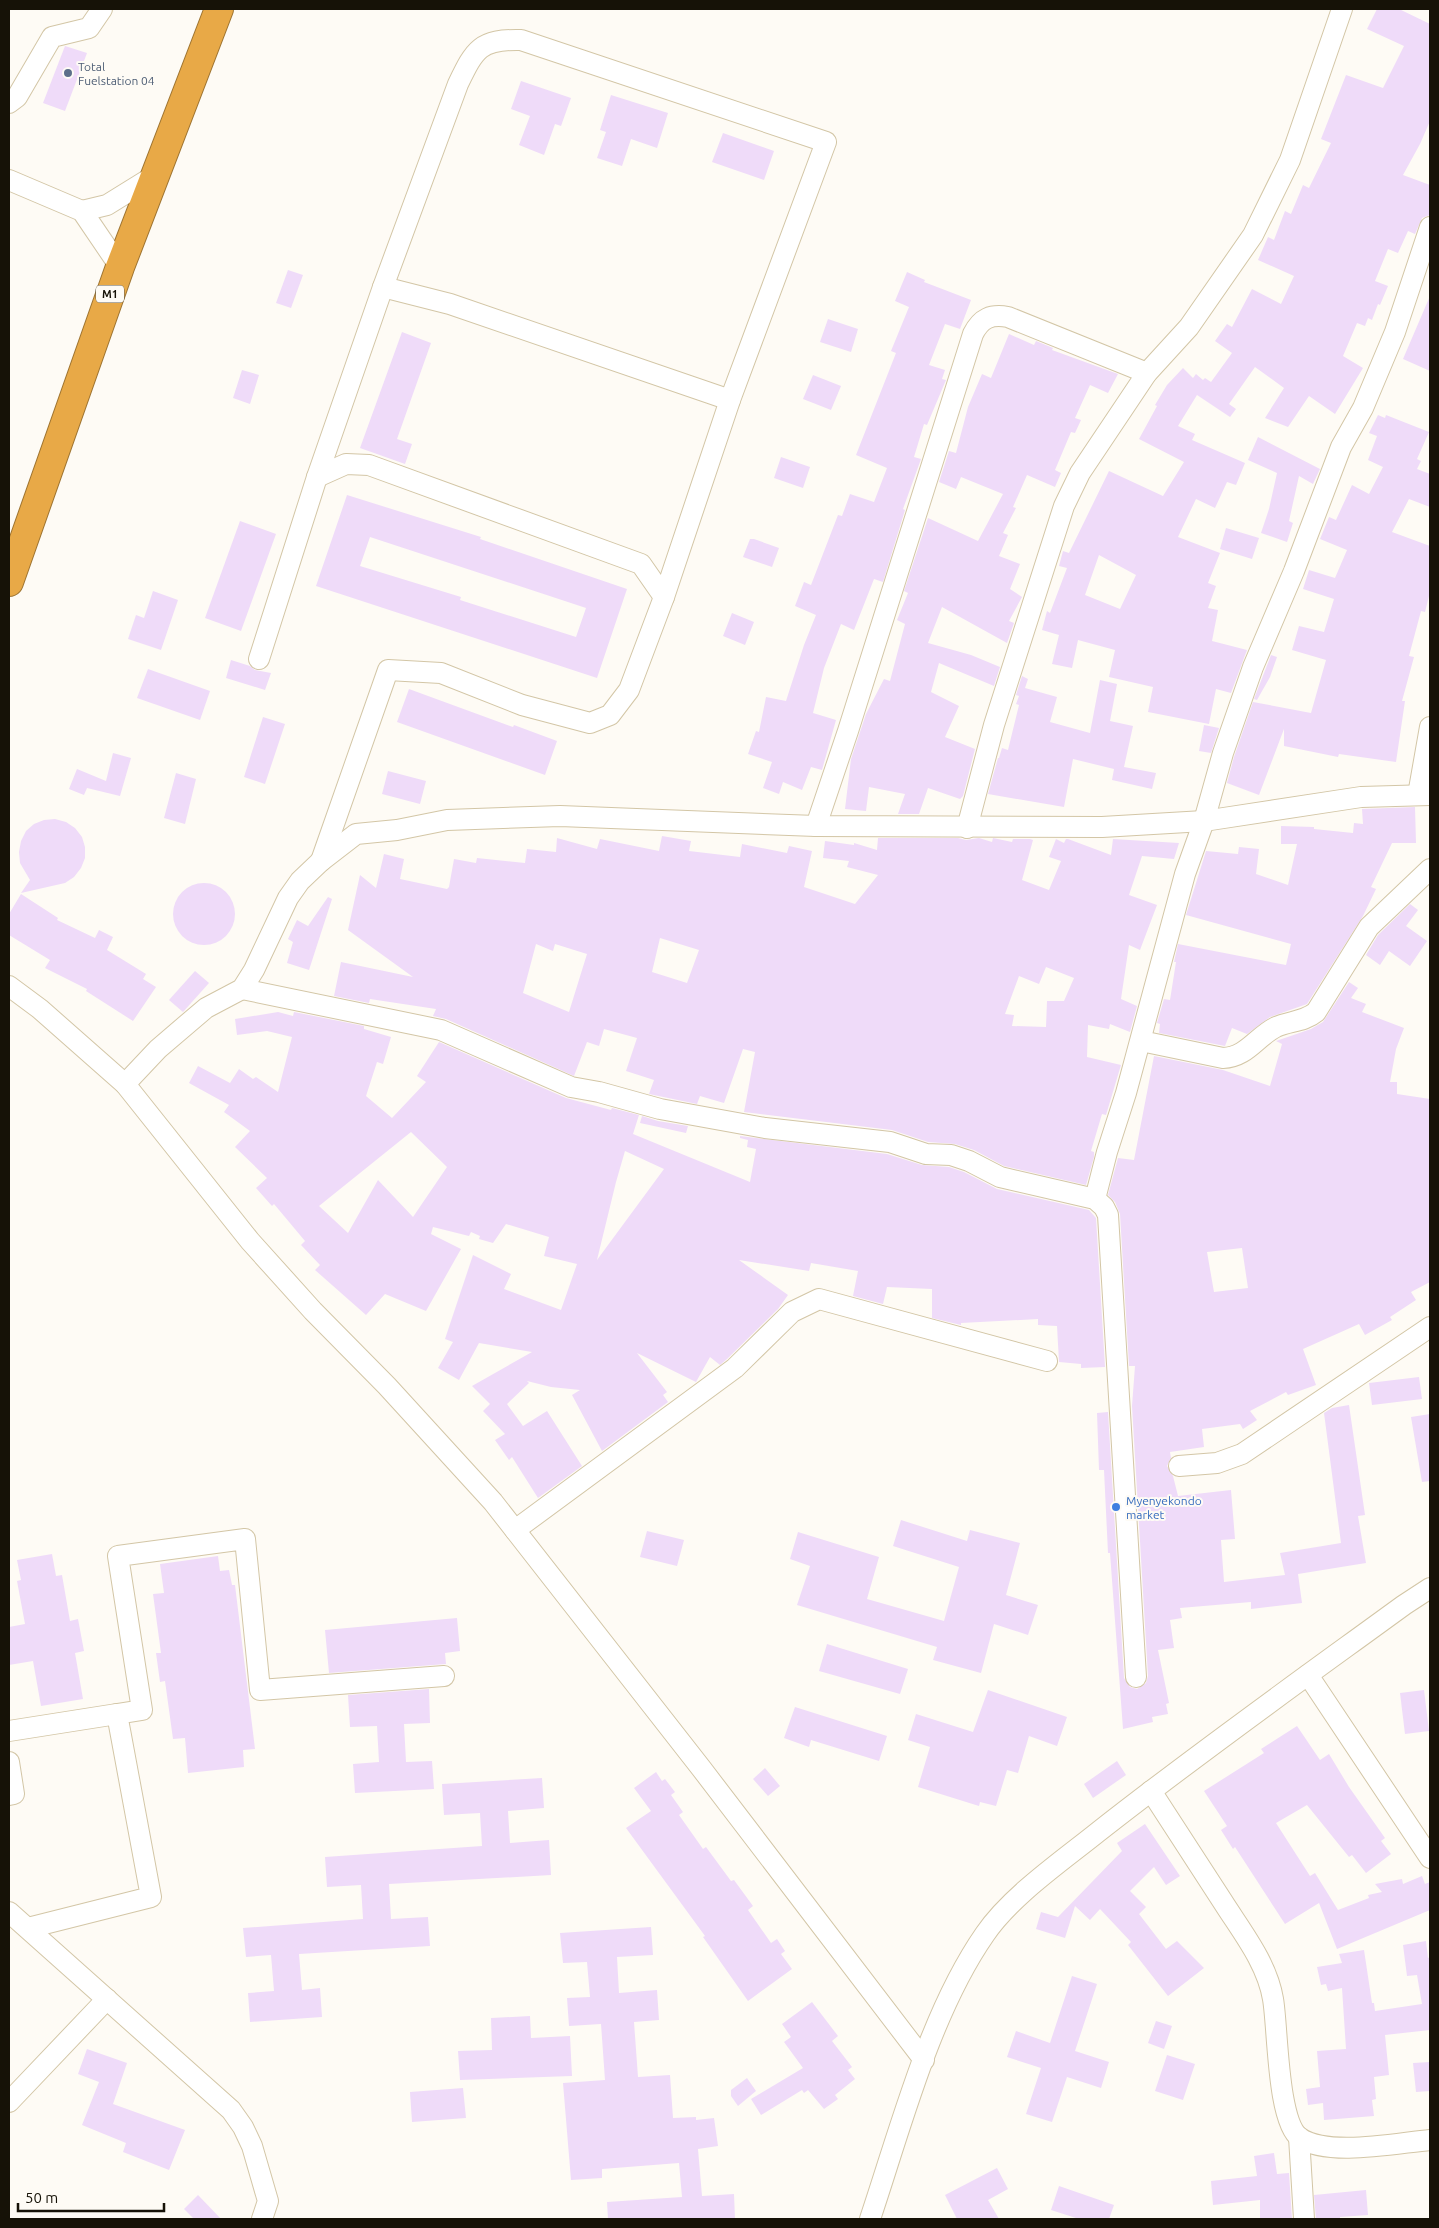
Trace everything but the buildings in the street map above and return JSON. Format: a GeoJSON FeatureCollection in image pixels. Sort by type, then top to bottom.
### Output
{"type":"FeatureCollection","features":[{"type":"Feature","properties":{"kind":"highway","name":"M1"},"geometry":{"type":"LineString","coordinates":[[11,566],[120,267],[219,9]]}},
{"type":"Feature","properties":{"kind":"street"},"geometry":{"type":"LineString","coordinates":[[9,103],[17,97],[52,38],[89,28],[102,9]]}},
{"type":"Feature","properties":{"kind":"street"},"geometry":{"type":"LineString","coordinates":[[967,828],[994,725],[1064,506],[1080,473],[1147,373],[1189,327],[1252,235],[1290,160],[1342,9]]}},
{"type":"Feature","properties":{"kind":"street"},"geometry":{"type":"LineString","coordinates":[[259,659],[317,477],[383,287],[458,84],[469,62],[482,47],[499,40],[521,40],[826,142],[730,400],[664,597],[629,690],[610,715],[590,723],[522,705],[441,672],[388,670],[321,861]]}},
{"type":"Feature","properties":{"kind":"street"},"geometry":{"type":"LineString","coordinates":[[82,211],[106,205],[156,174]]}},
{"type":"Feature","properties":{"kind":"street"},"geometry":{"type":"LineString","coordinates":[[9,180],[82,211],[120,267]]}},
{"type":"Feature","properties":{"kind":"street"},"geometry":{"type":"LineString","coordinates":[[1095,1199],[1107,1152],[1126,1093],[1185,874],[1204,822],[1224,753],[1254,667],[1341,448],[1363,408],[1395,332],[1430,227]]}},
{"type":"Feature","properties":{"kind":"street"},"geometry":{"type":"LineString","coordinates":[[383,287],[450,304],[730,400]]}},
{"type":"Feature","properties":{"kind":"street"},"geometry":{"type":"LineString","coordinates":[[816,826],[978,323],[986,318],[997,315],[1008,317],[1147,373]]}},
{"type":"Feature","properties":{"kind":"street"},"geometry":{"type":"LineString","coordinates":[[317,477],[346,464],[369,464],[641,564],[664,597]]}},
{"type":"Feature","properties":{"kind":"street"},"geometry":{"type":"LineString","coordinates":[[125,1084],[158,1048],[206,1008],[242,989],[254,970],[288,898],[300,881],[321,861],[356,834],[397,830],[447,820],[560,816],[816,826],[967,828],[1102,827],[1204,822],[1361,797],[1424,795],[1430,727]]}},
{"type":"Feature","properties":{"kind":"street"},"geometry":{"type":"LineString","coordinates":[[1140,1041],[1231,1058],[1244,1052],[1277,1026],[1311,1017],[1369,927],[1430,869]]}},
{"type":"Feature","properties":{"kind":"street"},"geometry":{"type":"LineString","coordinates":[[9,986],[40,1009],[125,1084],[250,1241],[313,1311],[480,1487],[924,2060]]}},
{"type":"Feature","properties":{"kind":"street"},"geometry":{"type":"LineString","coordinates":[[242,989],[440,1030],[571,1087],[599,1092],[660,1109],[765,1128],[890,1142],[926,1154],[951,1155],[969,1161],[1000,1177],[1095,1199],[1104,1207],[1108,1215],[1136,1677]]}},
{"type":"Feature","properties":{"kind":"street"},"geometry":{"type":"LineString","coordinates":[[515,1530],[735,1368],[792,1312],[819,1300],[1047,1360]]}},
{"type":"Feature","properties":{"kind":"street"},"geometry":{"type":"LineString","coordinates":[[1179,1466],[1217,1463],[1242,1454],[1428,1333]]}},
{"type":"Feature","properties":{"kind":"street"},"geometry":{"type":"LineString","coordinates":[[9,1731],[142,1710],[118,1556],[245,1539],[260,1690],[444,1676]]}},
{"type":"Feature","properties":{"kind":"street"},"geometry":{"type":"LineString","coordinates":[[870,2219],[924,2060],[957,1979],[986,1932],[1024,1891],[1151,1791],[1308,1674],[1430,1588]]}},
{"type":"Feature","properties":{"kind":"street"},"geometry":{"type":"LineString","coordinates":[[1308,1674],[1430,1858]]}},
{"type":"Feature","properties":{"kind":"street"},"geometry":{"type":"LineString","coordinates":[[28,1928],[151,1897],[117,1714]]}},
{"type":"Feature","properties":{"kind":"street"},"geometry":{"type":"LineString","coordinates":[[9,1762],[14,1794],[9,1795]]}},
{"type":"Feature","properties":{"kind":"street"},"geometry":{"type":"LineString","coordinates":[[1151,1791],[1260,1959],[1273,1997],[1283,2100],[1289,2119],[1299,2137],[1304,2219]]}},
{"type":"Feature","properties":{"kind":"street"},"geometry":{"type":"LineString","coordinates":[[9,1912],[231,2110],[243,2127],[252,2146],[268,2200],[262,2219]]}},
{"type":"Feature","properties":{"kind":"street"},"geometry":{"type":"LineString","coordinates":[[9,2102],[107,1999]]}},
{"type":"Feature","properties":{"kind":"street"},"geometry":{"type":"LineString","coordinates":[[1299,2137],[1319,2146],[1339,2148],[1430,2140]]}},
{"type":"Feature","properties":{"kind":"place","name":"Total Fuelstation 04"},"geometry":{"type":"Point","coordinates":[68,73]}},
{"type":"Feature","properties":{"kind":"place","name":"Myenyekondo market"},"geometry":{"type":"Point","coordinates":[1116,1507]}}]}
